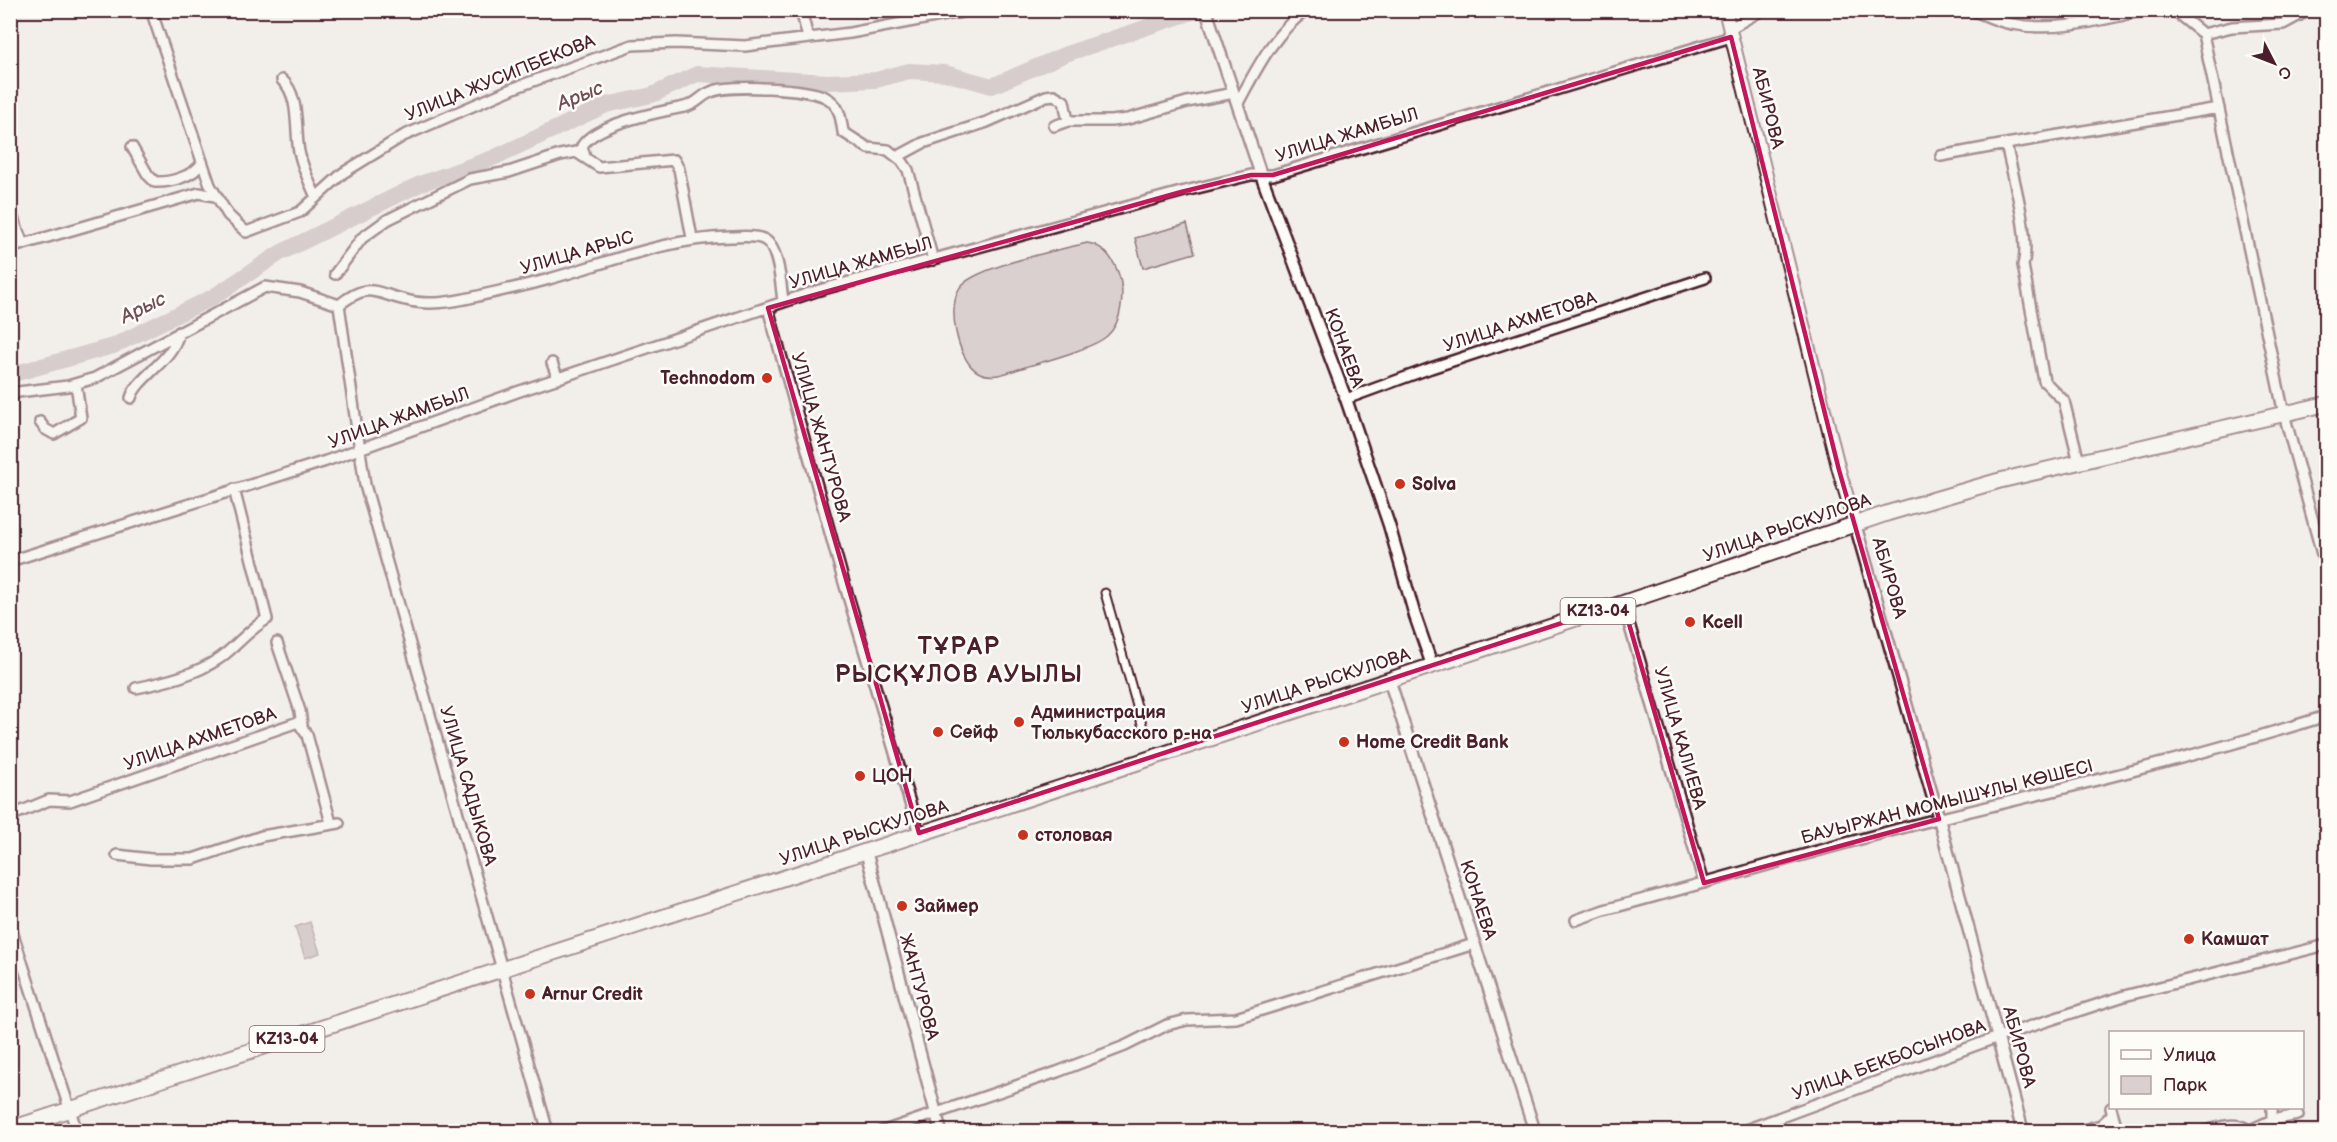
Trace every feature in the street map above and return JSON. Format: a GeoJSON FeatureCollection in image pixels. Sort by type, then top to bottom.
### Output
{"type":"FeatureCollection","features":[{"type":"Feature","properties":{"kind":"main road","name":"АБИРОВА"},"geometry":{"type":"LineString","coordinates":[[1725,10],[1836,459],[1855,524]]}},
{"type":"Feature","properties":{"kind":"main road","name":"УЛИЦА РЫСКУЛОВА"},"geometry":{"type":"LineString","coordinates":[[71,1109],[1623,603],[1855,524],[1998,481],[2326,404]]}},
{"type":"Feature","properties":{"kind":"main road","name":"KZ13-04"},"geometry":{"type":"LineString","coordinates":[[10,1129],[71,1109]]}},
{"type":"Feature","properties":{"kind":"street"},"geometry":{"type":"LineString","coordinates":[[151,10],[215,196]]}},
{"type":"Feature","properties":{"kind":"street"},"geometry":{"type":"LineString","coordinates":[[801,10],[808,38]]}},
{"type":"Feature","properties":{"kind":"street","name":"УЛИЦА ЖУСИПБЕКОВА"},"geometry":{"type":"LineString","coordinates":[[215,196],[239,228],[246,232],[300,212],[343,173],[414,131],[613,51],[649,43],[745,46],[808,38],[972,10]]}},
{"type":"Feature","properties":{"kind":"street","name":"КОНАЕВА"},"geometry":{"type":"LineString","coordinates":[[1206,10],[1261,175],[1346,399],[1389,525],[1415,616],[1432,665]]}},
{"type":"Feature","properties":{"kind":"street"},"geometry":{"type":"LineString","coordinates":[[1054,126],[1068,121],[1111,122],[1187,102],[1236,98],[1281,34],[1307,10]]}},
{"type":"Feature","properties":{"kind":"street","name":"УЛИЦА ЖАМБЫЛ"},"geometry":{"type":"LineString","coordinates":[[10,561],[360,449],[558,378],[783,302],[1181,192],[1261,175],[1273,175],[1347,153],[1730,31],[1762,10]]}},
{"type":"Feature","properties":{"kind":"street"},"geometry":{"type":"LineString","coordinates":[[1972,10],[2010,24],[2063,27],[2147,10]]}},
{"type":"Feature","properties":{"kind":"street"},"geometry":{"type":"LineString","coordinates":[[2168,10],[2177,13],[2203,34],[2284,414],[2326,569]]}},
{"type":"Feature","properties":{"kind":"street"},"geometry":{"type":"LineString","coordinates":[[2203,34],[2232,27],[2283,24],[2309,10]]}},
{"type":"Feature","properties":{"kind":"street"},"geometry":{"type":"LineString","coordinates":[[282,80],[288,85],[292,98],[304,174],[316,197]]}},
{"type":"Feature","properties":{"kind":"street"},"geometry":{"type":"LineString","coordinates":[[335,274],[362,238],[387,220],[470,179],[509,172],[579,149],[586,139],[601,131],[698,103],[709,92],[732,88],[790,90],[826,97],[839,109],[843,132],[868,148],[888,150],[897,157],[908,170],[933,260]]}},
{"type":"Feature","properties":{"kind":"street"},"geometry":{"type":"LineString","coordinates":[[897,157],[923,143],[987,122],[1026,103],[1054,94],[1064,101],[1068,121]]}},
{"type":"Feature","properties":{"kind":"street"},"geometry":{"type":"LineString","coordinates":[[1941,156],[2219,108]]}},
{"type":"Feature","properties":{"kind":"street"},"geometry":{"type":"LineString","coordinates":[[2006,144],[2022,219],[2025,258],[2023,265],[2044,381],[2064,401],[2079,462]]}},
{"type":"Feature","properties":{"kind":"street"},"geometry":{"type":"LineString","coordinates":[[132,147],[155,182],[179,178],[193,172],[202,163]]}},
{"type":"Feature","properties":{"kind":"street"},"geometry":{"type":"LineString","coordinates":[[579,149],[593,165],[599,166],[669,160],[677,162],[692,238]]}},
{"type":"Feature","properties":{"kind":"street"},"geometry":{"type":"LineString","coordinates":[[199,194],[209,183]]}},
{"type":"Feature","properties":{"kind":"street"},"geometry":{"type":"LineString","coordinates":[[10,248],[199,194],[215,196]]}},
{"type":"Feature","properties":{"kind":"street"},"geometry":{"type":"LineString","coordinates":[[10,210],[23,244]]}},
{"type":"Feature","properties":{"kind":"street","name":"УЛИЦА АРЫС"},"geometry":{"type":"LineString","coordinates":[[339,305],[364,290],[375,290],[406,300],[450,303],[548,280],[692,238],[745,237],[762,238],[770,244],[776,259],[783,302]]}},
{"type":"Feature","properties":{"kind":"street","name":"УЛИЦА АХМЕТОВА"},"geometry":{"type":"LineString","coordinates":[[1346,399],[1431,368],[1705,278]]}},
{"type":"Feature","properties":{"kind":"street"},"geometry":{"type":"LineString","coordinates":[[10,396],[18,392],[76,384],[95,378],[265,287],[300,292],[322,302],[339,305],[360,449]]}},
{"type":"Feature","properties":{"kind":"street","name":"УЛИЦА ЖАНТУРОВА"},"geometry":{"type":"LineString","coordinates":[[768,308],[842,576],[919,833]]}},
{"type":"Feature","properties":{"kind":"street"},"geometry":{"type":"LineString","coordinates":[[130,398],[137,386],[157,367],[177,341],[179,332]]}},
{"type":"Feature","properties":{"kind":"street"},"geometry":{"type":"LineString","coordinates":[[552,363],[558,378]]}},
{"type":"Feature","properties":{"kind":"street"},"geometry":{"type":"LineString","coordinates":[[40,422],[45,429],[54,434],[81,418],[76,384]]}},
{"type":"Feature","properties":{"kind":"street","name":"УЛИЦА САДЫКОВА"},"geometry":{"type":"LineString","coordinates":[[360,449],[365,485],[548,1131]]}},
{"type":"Feature","properties":{"kind":"street"},"geometry":{"type":"LineString","coordinates":[[136,688],[168,681],[201,668],[220,657],[249,629],[267,619],[234,489]]}},
{"type":"Feature","properties":{"kind":"street","name":"АБИРОВА"},"geometry":{"type":"LineString","coordinates":[[1855,524],[1939,819],[2023,1131]]}},
{"type":"Feature","properties":{"kind":"street"},"geometry":{"type":"LineString","coordinates":[[1105,593],[1144,731]]}},
{"type":"Feature","properties":{"kind":"street","name":"УЛИЦА КАЛИЕВА"},"geometry":{"type":"LineString","coordinates":[[1623,603],[1704,883]]}},
{"type":"Feature","properties":{"kind":"street"},"geometry":{"type":"LineString","coordinates":[[277,643],[300,711],[302,725]]}},
{"type":"Feature","properties":{"kind":"street","name":"КОНАЕВА"},"geometry":{"type":"LineString","coordinates":[[1389,679],[1535,1131]]}},
{"type":"Feature","properties":{"kind":"street","name":"БАУЫРЖАН МОМЫШҰЛЫ КӨШЕСІ"},"geometry":{"type":"LineString","coordinates":[[1576,920],[1939,819],[2113,776],[2326,716]]}},
{"type":"Feature","properties":{"kind":"street","name":"УЛИЦА АХМЕТОВА"},"geometry":{"type":"LineString","coordinates":[[10,816],[50,800],[70,801],[298,723],[302,725],[335,823],[262,836],[193,859],[151,859],[117,855]]}},
{"type":"Feature","properties":{"kind":"street","name":"ЖАНТУРОВА"},"geometry":{"type":"LineString","coordinates":[[866,851],[941,1131]]}},
{"type":"Feature","properties":{"kind":"street"},"geometry":{"type":"LineString","coordinates":[[10,925],[77,1131]]}},
{"type":"Feature","properties":{"kind":"street"},"geometry":{"type":"LineString","coordinates":[[881,1131],[1058,1072],[1125,1046],[1167,1025],[1187,1020],[1220,1021],[1247,1015],[1474,944]]}},
{"type":"Feature","properties":{"kind":"street","name":"УЛИЦА БЕКБОСЫНОВА"},"geometry":{"type":"LineString","coordinates":[[1740,1131],[1998,1037],[2177,981],[2326,945]]}},
{"type":"Feature","properties":{"kind":"street"},"geometry":{"type":"LineString","coordinates":[[2077,1131],[2101,1125],[2110,1109]]}},
{"type":"Feature","properties":{"kind":"street"},"geometry":{"type":"LineString","coordinates":[[2111,1109],[2118,1131]]}},
{"type":"Feature","properties":{"kind":"street"},"geometry":{"type":"LineString","coordinates":[[2271,1109],[2272,1120]]}},
{"type":"Feature","properties":{"kind":"street"},"geometry":{"type":"LineString","coordinates":[[2202,1131],[2235,1125],[2250,1130],[2272,1120],[2298,1115]]}},
{"type":"Feature","properties":{"kind":"highlighted area"},"geometry":{"type":"Polygon","coordinates":[[[1731,37],[1839,470],[1939,819],[1704,883],[1623,603],[919,833],[768,308],[1181,192],[1251,175],[1273,175],[1731,37]]]}},
{"type":"Feature","properties":{"kind":"green space"},"geometry":{"type":"Polygon","coordinates":[[[1187,224],[1195,253],[1143,268],[1135,238],[1187,224]]]}},
{"type":"Feature","properties":{"kind":"green space"},"geometry":{"type":"Polygon","coordinates":[[[1087,243],[1098,246],[1110,257],[1120,280],[1122,297],[1119,315],[1107,336],[1100,341],[1054,359],[1000,374],[983,374],[971,366],[959,344],[954,317],[954,304],[962,285],[985,271],[1002,265],[1087,243]]]}},
{"type":"Feature","properties":{"kind":"shaded area"},"geometry":{"type":"Polygon","coordinates":[[[310,922],[320,953],[305,958],[295,927],[310,922]]]}},
{"type":"Feature","properties":{"kind":"waterway","name":"Арыс"},"geometry":{"type":"LineString","coordinates":[[10,375],[113,346],[213,297],[280,253],[420,184],[493,158],[606,105],[652,95],[697,74],[828,82],[876,80],[909,71],[945,73],[992,86],[1066,54],[1199,10]]}},
{"type":"Feature","properties":{"kind":"place","name":"Technodom"},"geometry":{"type":"Point","coordinates":[767,378]}},
{"type":"Feature","properties":{"kind":"place","name":"Solva"},"geometry":{"type":"Point","coordinates":[1400,484]}},
{"type":"Feature","properties":{"kind":"place","name":"Kcell"},"geometry":{"type":"Point","coordinates":[1690,622]}},
{"type":"Feature","properties":{"kind":"place","name":"Администрация Тюлькубасского р-на"},"geometry":{"type":"Point","coordinates":[1019,722]}},
{"type":"Feature","properties":{"kind":"place","name":"Сейф"},"geometry":{"type":"Point","coordinates":[938,732]}},
{"type":"Feature","properties":{"kind":"place","name":"Home Credit Bank"},"geometry":{"type":"Point","coordinates":[1344,742]}},
{"type":"Feature","properties":{"kind":"place","name":"ЦОН"},"geometry":{"type":"Point","coordinates":[860,776]}},
{"type":"Feature","properties":{"kind":"place","name":"столовая"},"geometry":{"type":"Point","coordinates":[1023,835]}},
{"type":"Feature","properties":{"kind":"place","name":"Займер"},"geometry":{"type":"Point","coordinates":[902,906]}},
{"type":"Feature","properties":{"kind":"place","name":"Камшат"},"geometry":{"type":"Point","coordinates":[2189,939]}},
{"type":"Feature","properties":{"kind":"place","name":"Arnur Credit"},"geometry":{"type":"Point","coordinates":[530,994]}},
{"type":"Feature","properties":{"kind":"district","name":"ТҰРАР РЫСҚҰЛОВ АУЫЛЫ"},"geometry":{"type":"Point","coordinates":[959,660]}}]}
